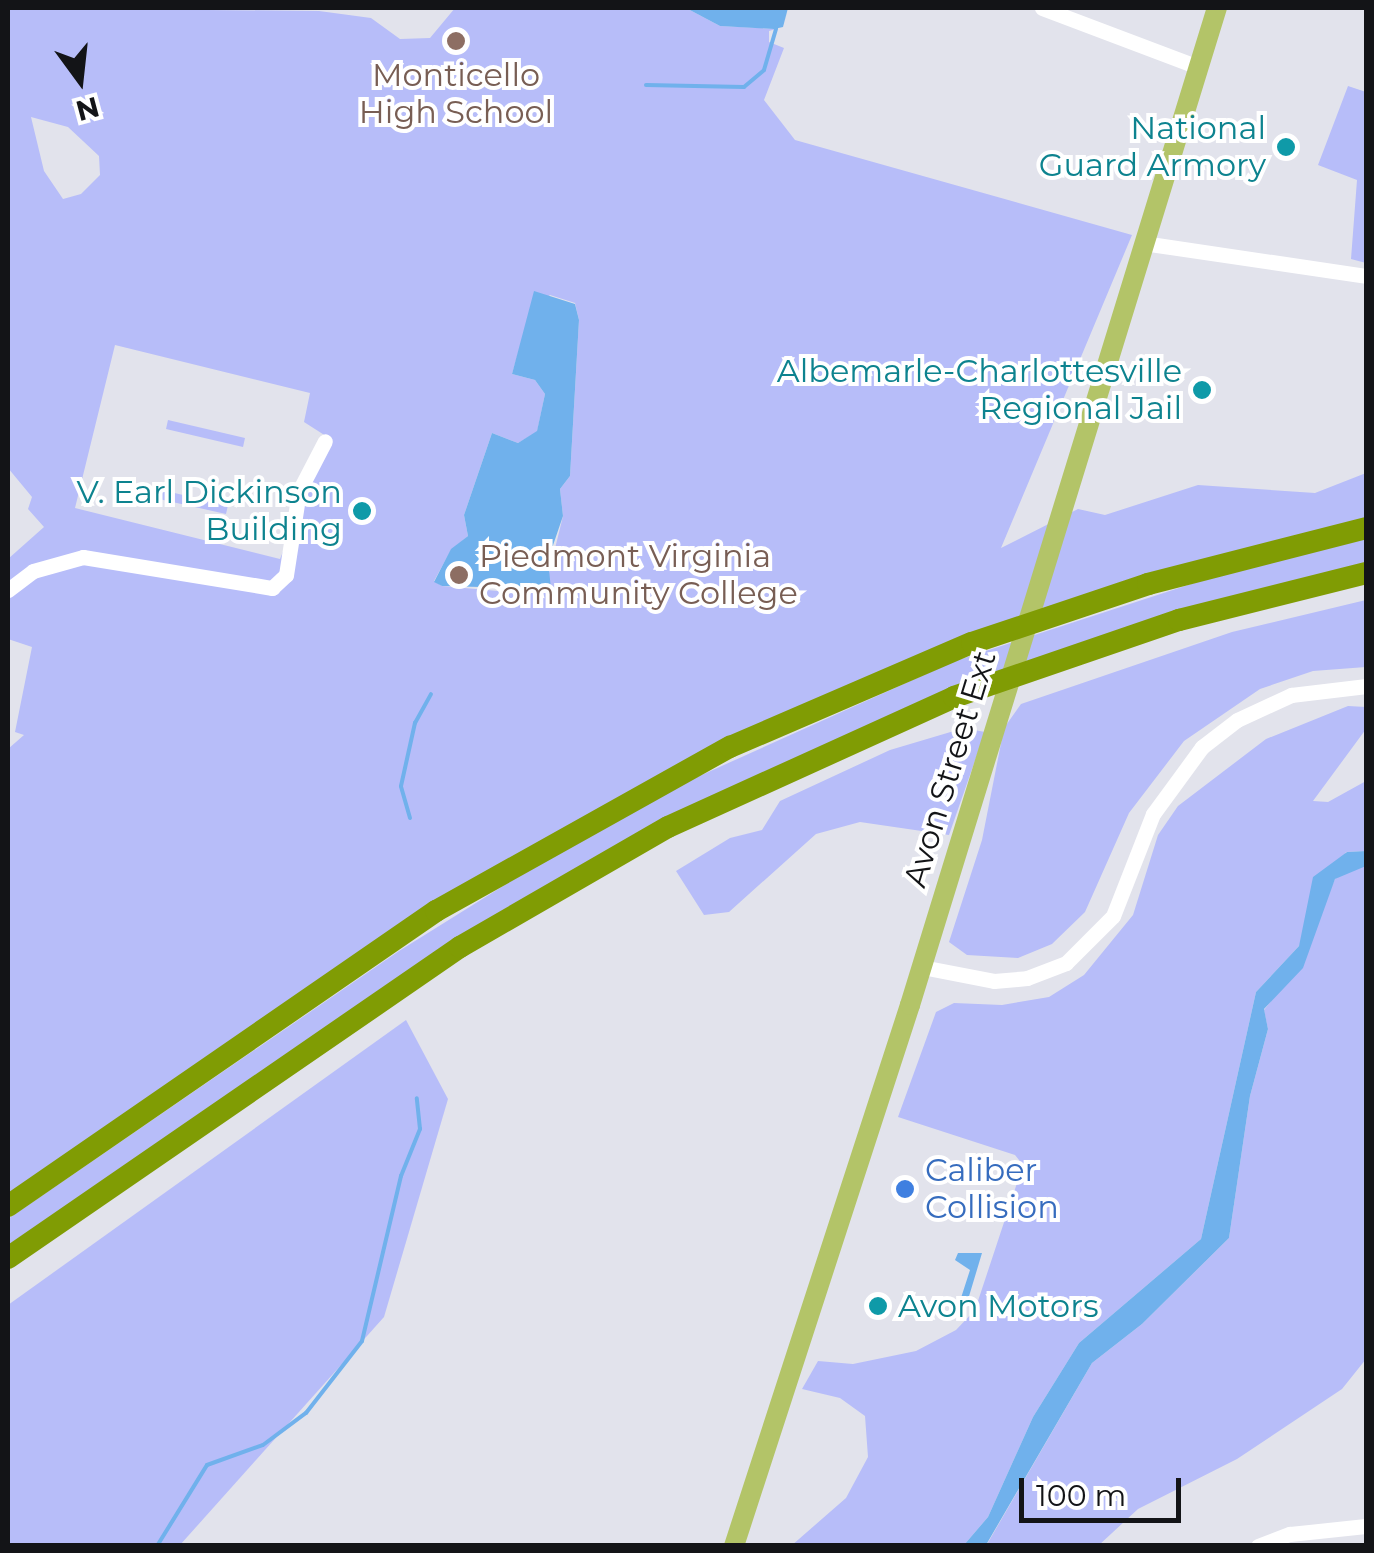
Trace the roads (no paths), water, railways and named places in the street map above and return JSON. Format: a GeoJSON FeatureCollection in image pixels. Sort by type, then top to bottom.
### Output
{"type":"FeatureCollection","features":[{"type":"Feature","properties":{"kind":"highway"},"geometry":{"type":"LineString","coordinates":[[8,1206],[436,911],[714,755],[972,643],[1148,584],[1366,528]]}},
{"type":"Feature","properties":{"kind":"highway"},"geometry":{"type":"LineString","coordinates":[[8,1258],[460,947],[701,810],[954,697],[1161,626],[1366,572]]}},
{"type":"Feature","properties":{"kind":"main road","name":"Avon Street Ext"},"geometry":{"type":"LineString","coordinates":[[734,1546],[922,966],[1216,8]]}},
{"type":"Feature","properties":{"kind":"street"},"geometry":{"type":"LineString","coordinates":[[1042,8],[1198,66]]}},
{"type":"Feature","properties":{"kind":"street"},"geometry":{"type":"LineString","coordinates":[[1143,243],[1366,276]]}},
{"type":"Feature","properties":{"kind":"street"},"geometry":{"type":"LineString","coordinates":[[8,590],[34,571],[83,558],[272,588],[286,575],[299,490],[325,441]]}},
{"type":"Feature","properties":{"kind":"street"},"geometry":{"type":"LineString","coordinates":[[922,966],[994,982],[1027,978],[1066,962],[1113,916],[1152,814],[1202,747],[1282,699],[1366,686]]}},
{"type":"Feature","properties":{"kind":"street"},"geometry":{"type":"LineString","coordinates":[[1258,1546],[1290,1534],[1366,1526]]}},
{"type":"Feature","properties":{"kind":"waterway"},"geometry":{"type":"LineString","coordinates":[[646,85],[744,87],[764,70],[776,29]]}},
{"type":"Feature","properties":{"kind":"waterway"},"geometry":{"type":"LineString","coordinates":[[410,818],[401,786],[415,723],[431,694]]}},
{"type":"Feature","properties":{"kind":"waterway"},"geometry":{"type":"LineString","coordinates":[[157,1546],[207,1465],[263,1445],[306,1413],[362,1341],[401,1176],[420,1129],[417,1098]]}},
{"type":"Feature","properties":{"kind":"place","name":"Monticello High School"},"geometry":{"type":"Point","coordinates":[456,41]}},
{"type":"Feature","properties":{"kind":"place","name":"National Guard Armory"},"geometry":{"type":"Point","coordinates":[1286,147]}},
{"type":"Feature","properties":{"kind":"place","name":"Albemarle-Charlottesville Regional Jail"},"geometry":{"type":"Point","coordinates":[1202,390]}},
{"type":"Feature","properties":{"kind":"place","name":"V. Earl Dickinson Building"},"geometry":{"type":"Point","coordinates":[362,511]}},
{"type":"Feature","properties":{"kind":"place","name":"Piedmont Virginia Community College"},"geometry":{"type":"Point","coordinates":[459,575]}},
{"type":"Feature","properties":{"kind":"place","name":"Caliber Collision"},"geometry":{"type":"Point","coordinates":[905,1189]}},
{"type":"Feature","properties":{"kind":"place","name":"Avon Motors"},"geometry":{"type":"Point","coordinates":[878,1306]}}]}
